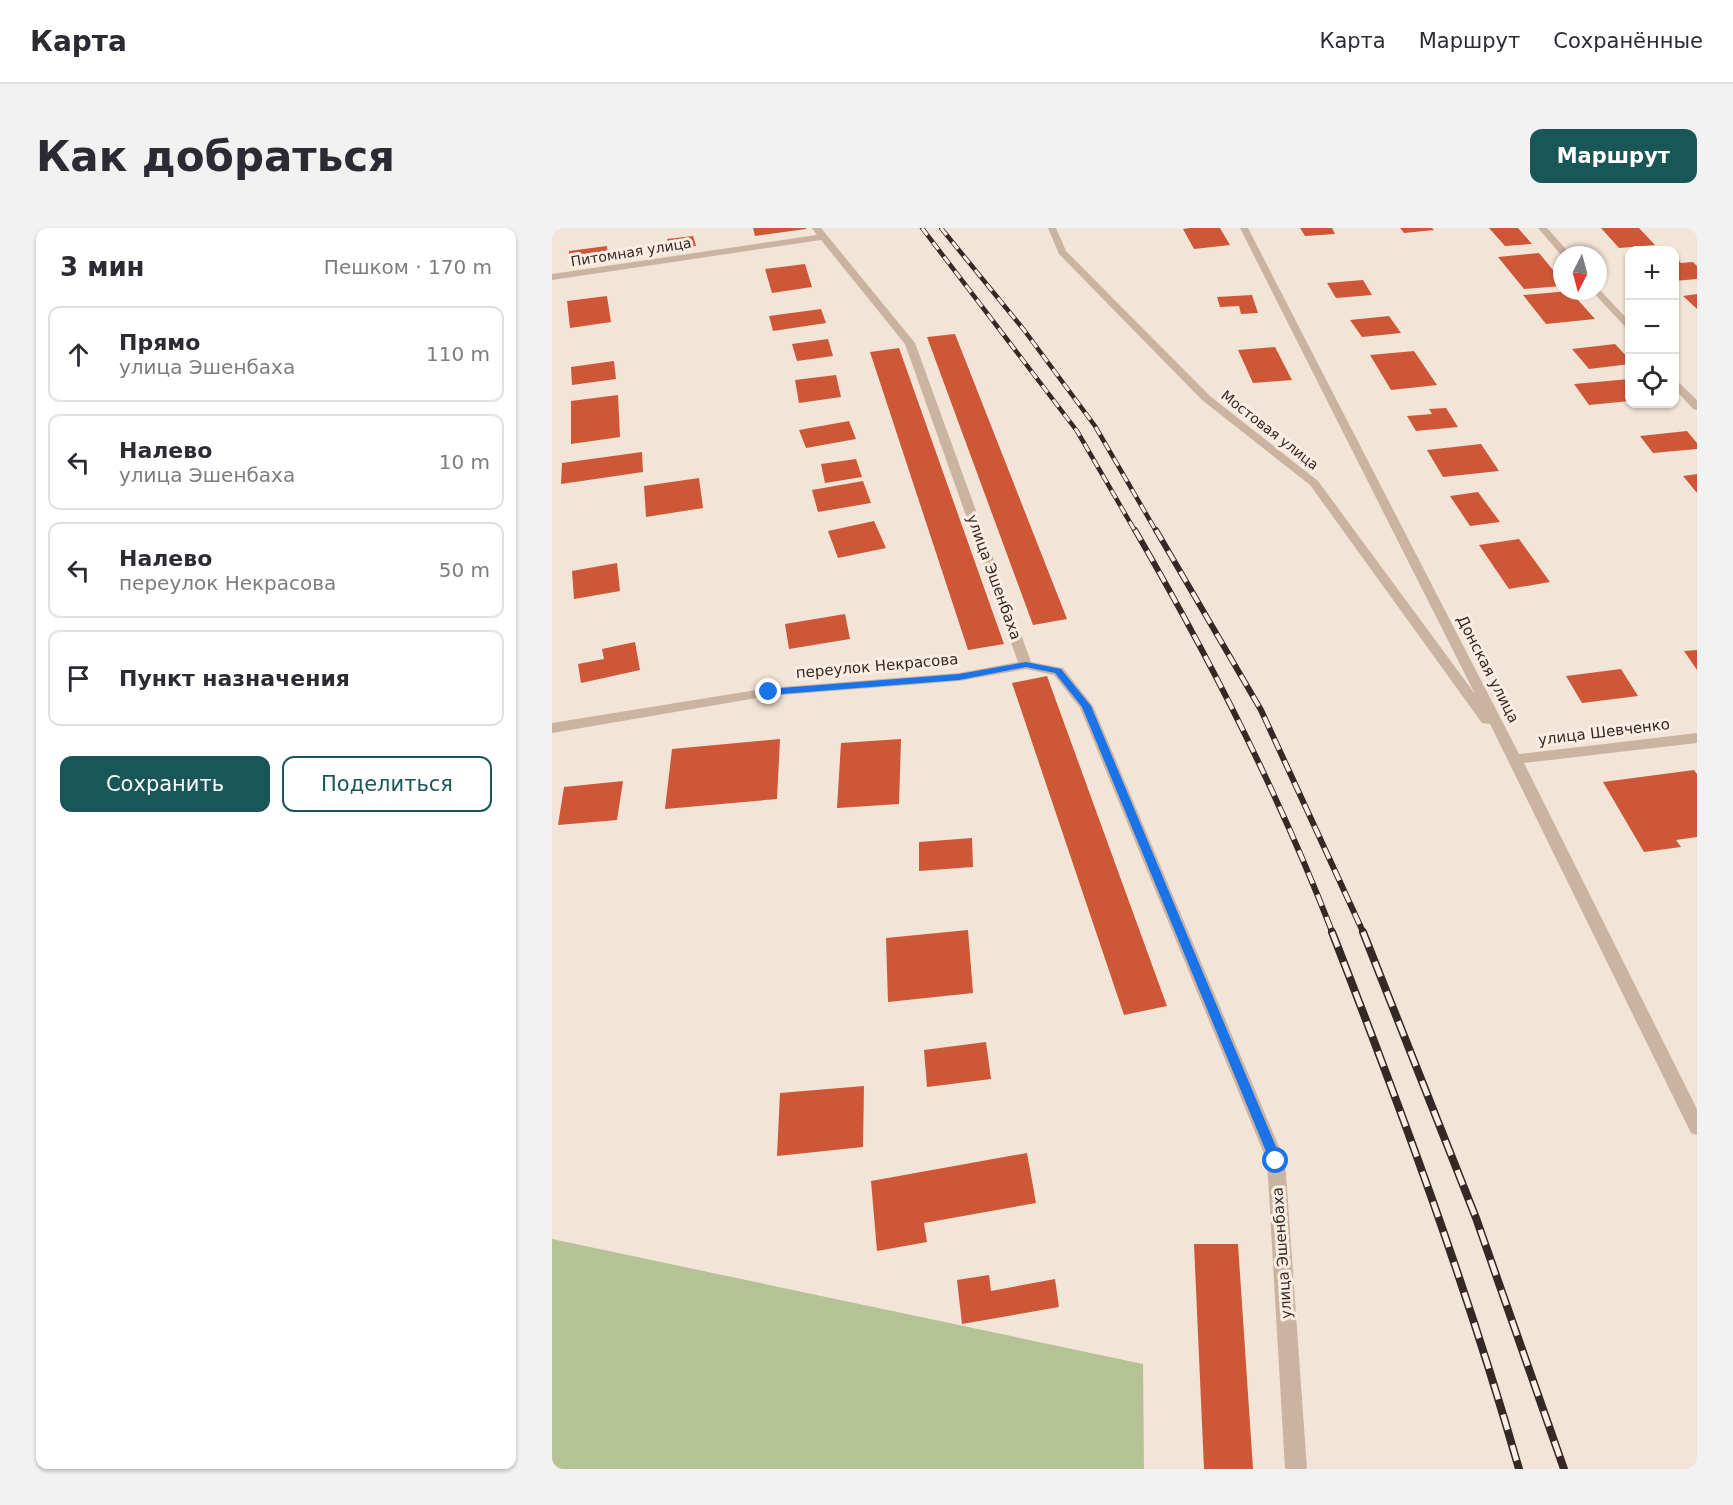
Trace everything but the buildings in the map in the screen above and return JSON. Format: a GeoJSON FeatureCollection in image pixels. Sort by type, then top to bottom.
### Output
{"type":"FeatureCollection","features":[{"type":"Feature","properties":{"kind":"street","name":"Мостовая улица"},"geometry":{"type":"LineString","coordinates":[[1052,228],[1062,252],[1206,398],[1314,483],[1515,759]]}},
{"type":"Feature","properties":{"kind":"street","name":"Донская улица"},"geometry":{"type":"LineString","coordinates":[[1244,228],[1515,759],[1697,1127]]}},
{"type":"Feature","properties":{"kind":"street"},"geometry":{"type":"LineString","coordinates":[[1542,228],[1558,246]]}},
{"type":"Feature","properties":{"kind":"street","name":"Питомная улица"},"geometry":{"type":"LineString","coordinates":[[552,277],[819,232]]}},
{"type":"Feature","properties":{"kind":"street","name":"улица Эшенбаха"},"geometry":{"type":"LineString","coordinates":[[819,232],[910,343],[1026,665],[1058,671],[1086,706],[1276,1161],[1296,1469]]}},
{"type":"Feature","properties":{"kind":"street"},"geometry":{"type":"LineString","coordinates":[[1605,300],[1625,324]]}},
{"type":"Feature","properties":{"kind":"street"},"geometry":{"type":"LineString","coordinates":[[1679,387],[1697,407]]}},
{"type":"Feature","properties":{"kind":"street","name":"переулок Некрасова"},"geometry":{"type":"LineString","coordinates":[[552,728],[769,692],[959,677],[1026,665]]}},
{"type":"Feature","properties":{"kind":"street","name":"улица Шевченко"},"geometry":{"type":"LineString","coordinates":[[1515,759],[1697,738]]}},
{"type":"Feature","properties":{"kind":"green space"},"geometry":{"type":"Polygon","coordinates":[[[552,1239],[1143,1364],[1144,1469],[552,1469],[552,1239]]]}},
{"type":"Feature","properties":{"kind":"railway"},"geometry":{"type":"LineString","coordinates":[[922,228],[1077,431],[1135,531]]}},
{"type":"Feature","properties":{"kind":"railway"},"geometry":{"type":"LineString","coordinates":[[941,228],[1024,330],[1095,426],[1156,531]]}},
{"type":"Feature","properties":{"kind":"railway"},"geometry":{"type":"LineString","coordinates":[[1135,530],[1242,728],[1290,830],[1333,934]]}},
{"type":"Feature","properties":{"kind":"railway"},"geometry":{"type":"LineString","coordinates":[[1156,530],[1261,710],[1364,934]]}},
{"type":"Feature","properties":{"kind":"railway"},"geometry":{"type":"LineString","coordinates":[[1332,932],[1432,1199],[1478,1333],[1519,1469]]}},
{"type":"Feature","properties":{"kind":"railway"},"geometry":{"type":"LineString","coordinates":[[1363,932],[1476,1218],[1564,1469]]}},
{"type":"Feature","properties":{"kind":"route"},"geometry":{"type":"LineString","coordinates":[[769,692],[959,677],[1026,665],[1058,671],[1086,706],[1276,1161]]}}]}
